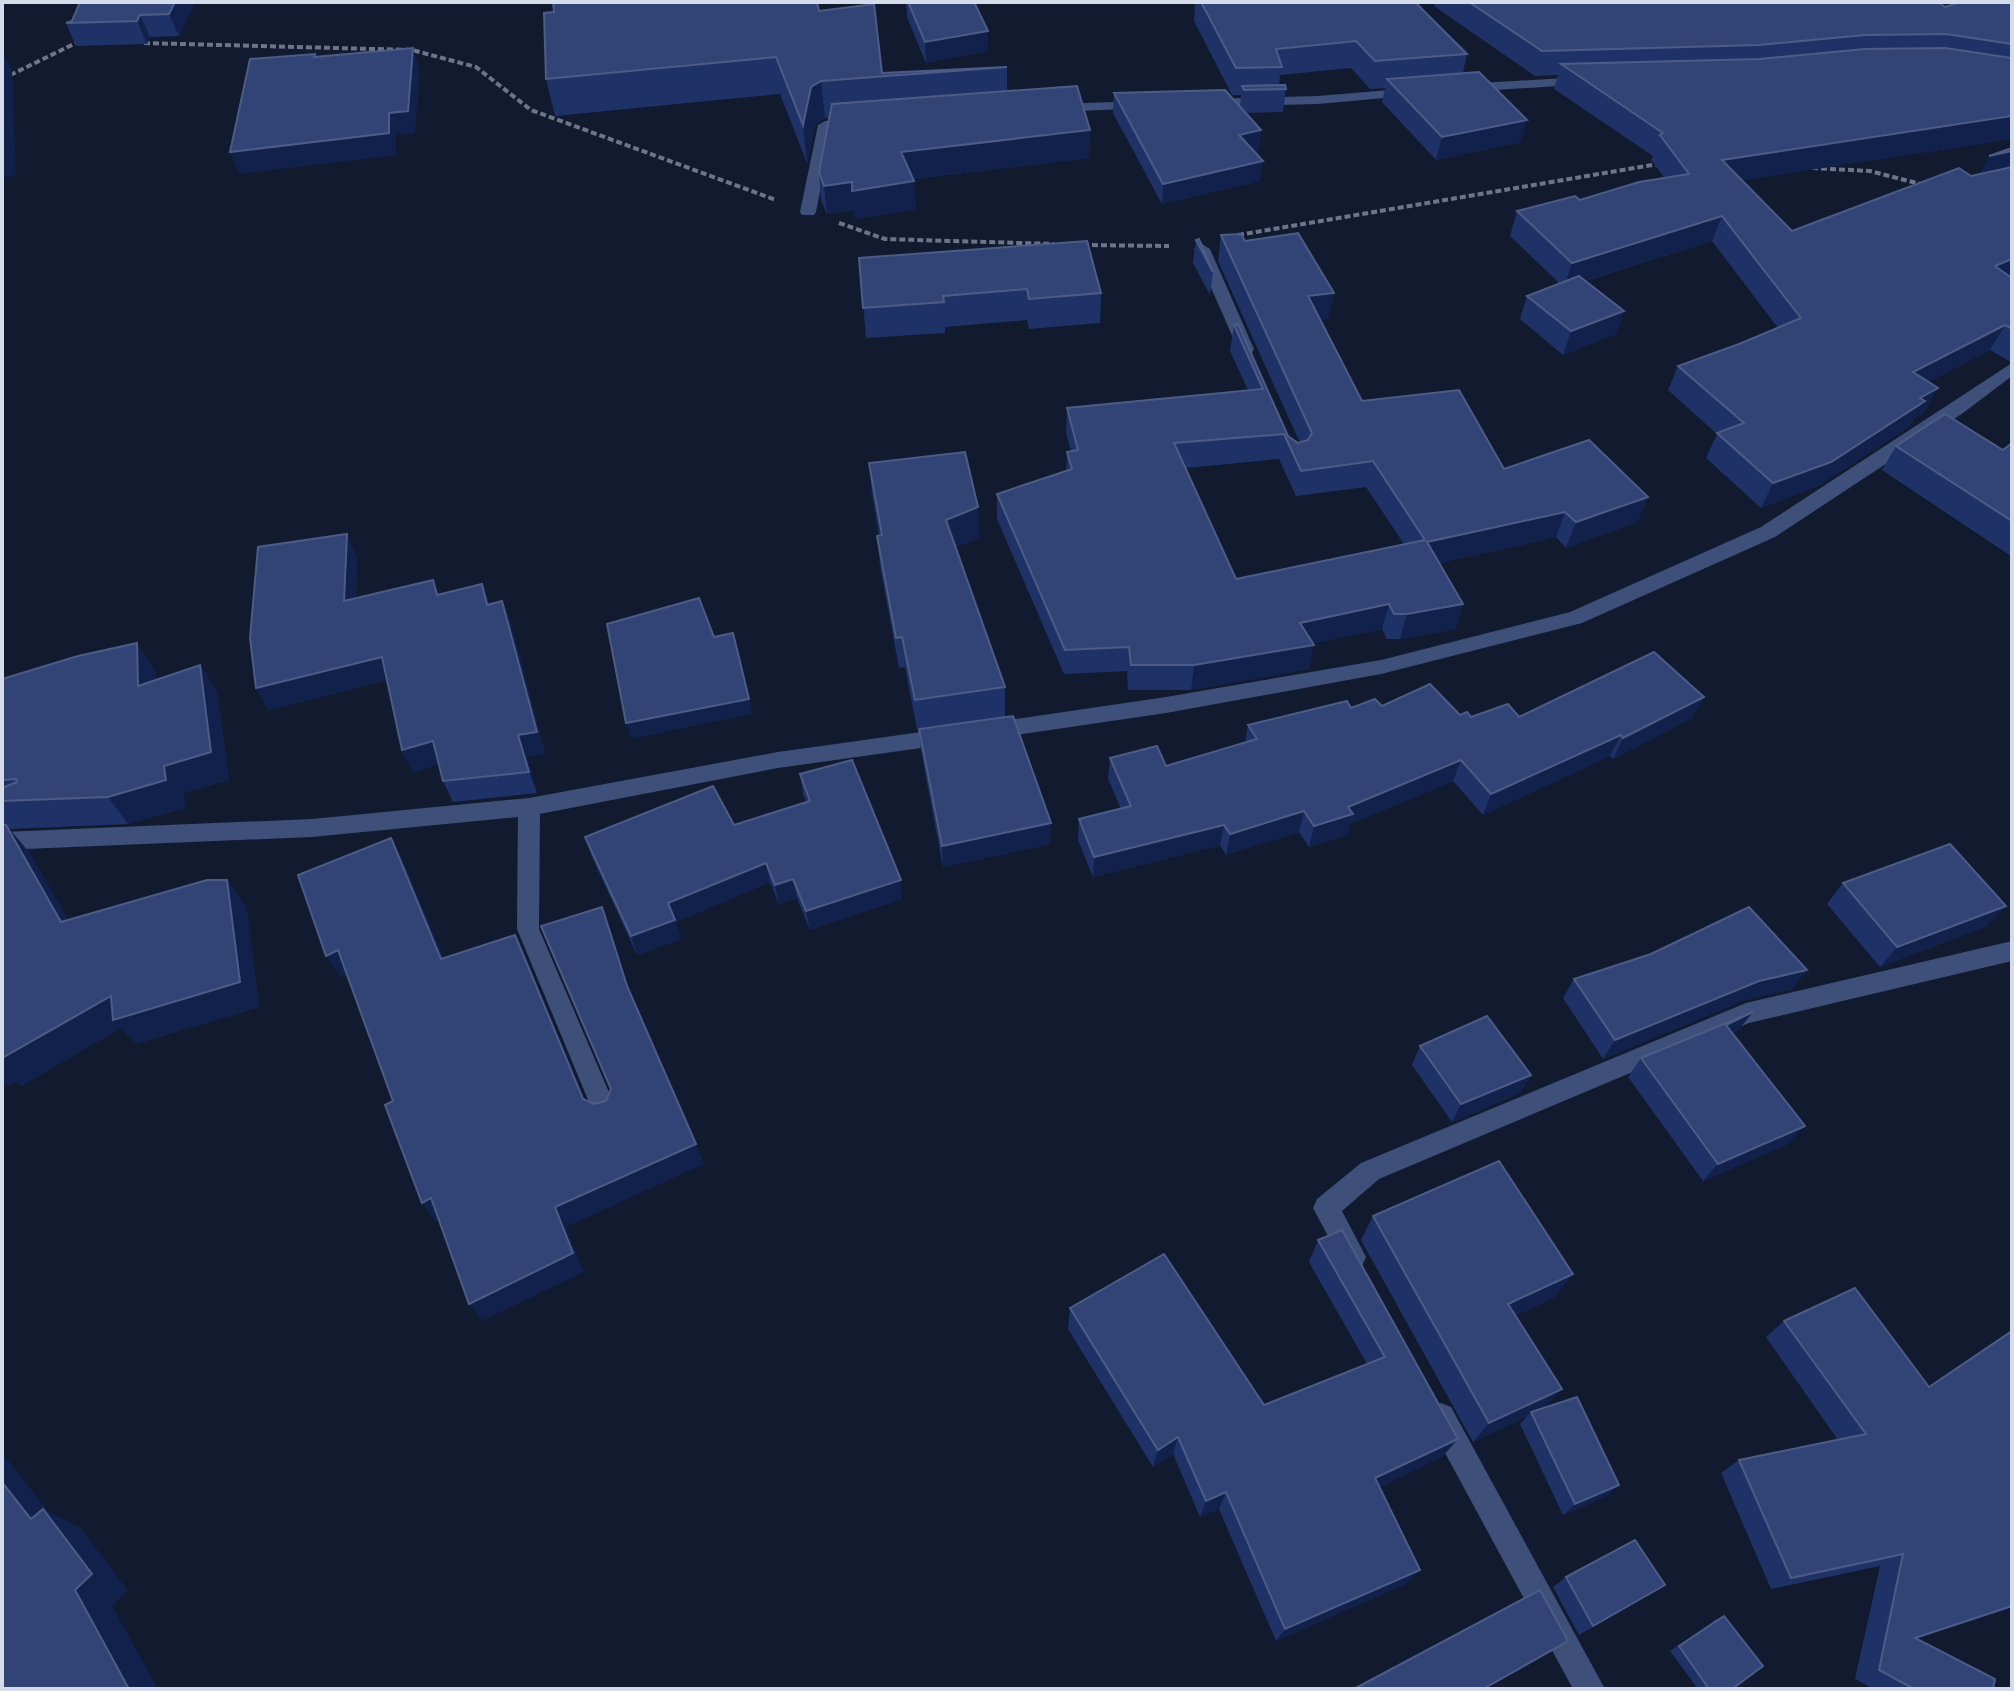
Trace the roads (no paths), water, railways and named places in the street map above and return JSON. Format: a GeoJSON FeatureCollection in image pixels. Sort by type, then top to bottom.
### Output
{"type":"FeatureCollection","features":[{"type":"Feature","properties":{"kind":"street"},"geometry":{"type":"LineString","coordinates":[[1453,89],[1606,80]]}},
{"type":"Feature","properties":{"kind":"street"},"geometry":{"type":"LineString","coordinates":[[1191,104],[1318,100],[1423,92]]}},
{"type":"Feature","properties":{"kind":"street"},"geometry":{"type":"LineString","coordinates":[[1035,109],[1160,105]]}},
{"type":"Feature","properties":{"kind":"street"},"geometry":{"type":"LineString","coordinates":[[808,212],[825,125],[870,122]]}},
{"type":"Feature","properties":{"kind":"street"},"geometry":{"type":"LineString","coordinates":[[1198,241],[1256,373]]}},
{"type":"Feature","properties":{"kind":"street"},"geometry":{"type":"LineString","coordinates":[[2,841],[312,828],[529,807],[778,760],[1166,705],[1366,670],[1575,618],[1768,532],[1957,409],[2012,368]]}},
{"type":"Feature","properties":{"kind":"street"},"geometry":{"type":"LineString","coordinates":[[529,807],[528,929],[605,1111]]}},
{"type":"Feature","properties":{"kind":"street"},"geometry":{"type":"LineString","coordinates":[[1364,1277],[1326,1208],[1370,1171],[1746,1013],[2012,951]]}},
{"type":"Feature","properties":{"kind":"street"},"geometry":{"type":"LineString","coordinates":[[1432,1401],[1590,1689]]}}]}
